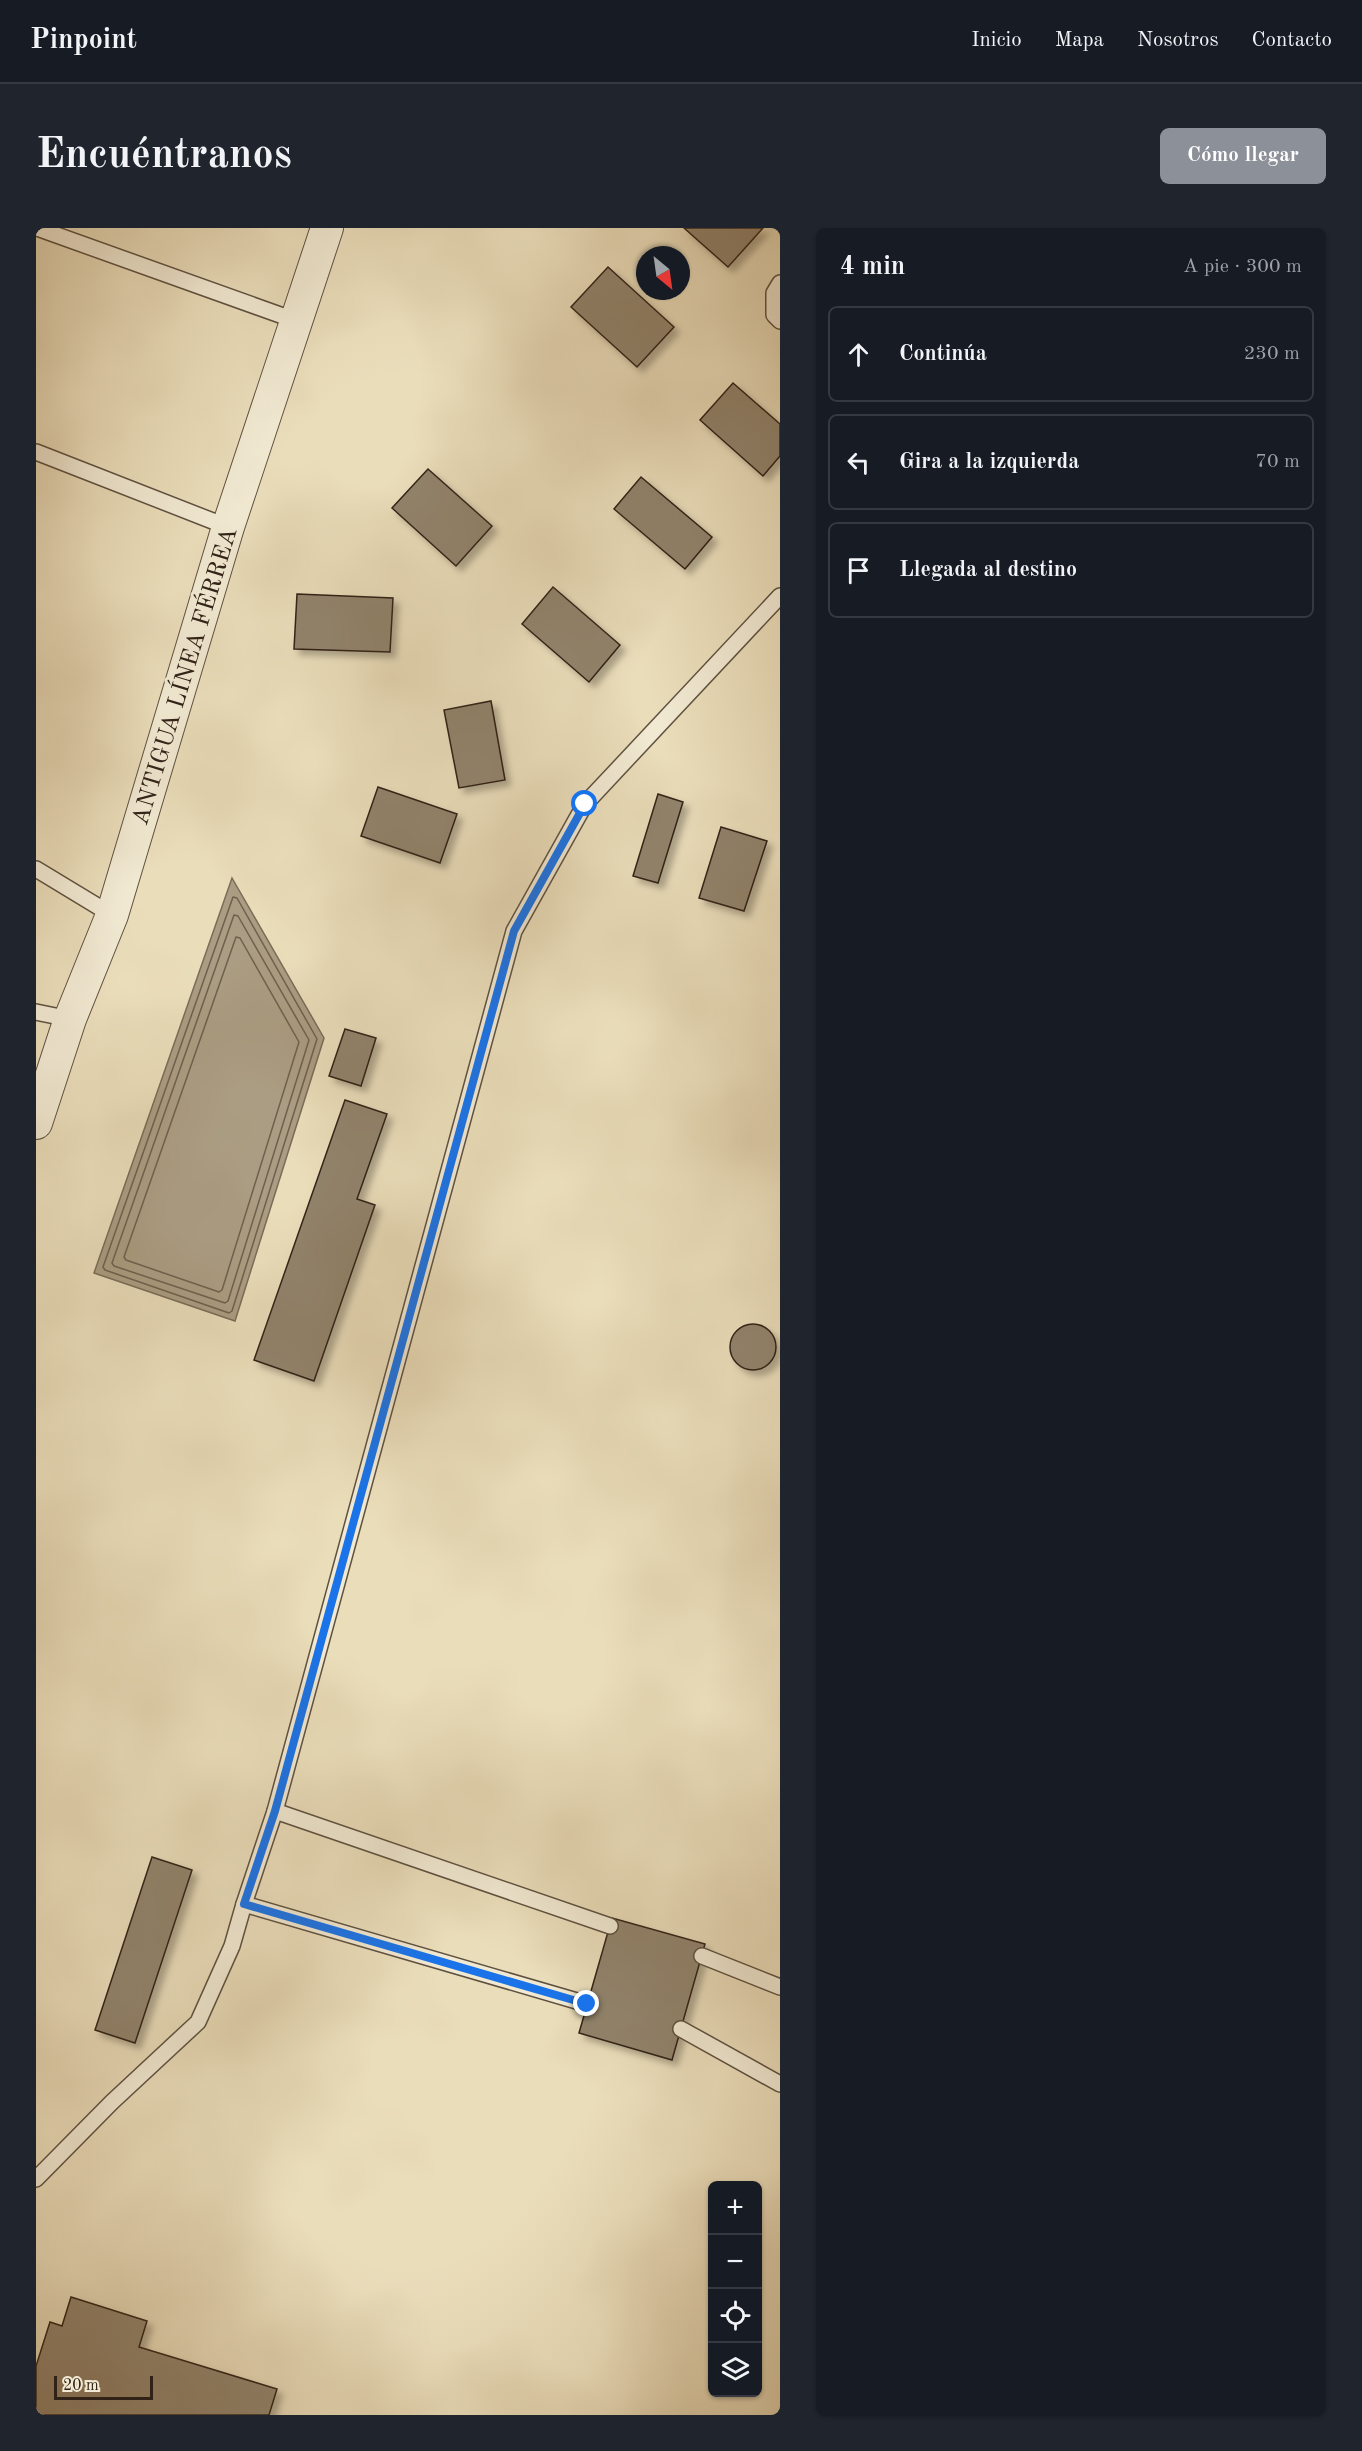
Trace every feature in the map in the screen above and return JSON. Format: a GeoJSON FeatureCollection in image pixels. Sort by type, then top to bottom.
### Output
{"type":"FeatureCollection","features":[{"type":"Feature","properties":{"kind":"street","name":"ANTIGUA LÍNEA FÉRREA"},"geometry":{"type":"LineString","coordinates":[[36,1123],[70,1019],[112,915],[228,527],[327,228]]}},
{"type":"Feature","properties":{"kind":"lane"},"geometry":{"type":"LineString","coordinates":[[37,228],[297,321]]}},
{"type":"Feature","properties":{"kind":"lane"},"geometry":{"type":"LineString","coordinates":[[780,283],[774,293],[774,315],[780,321]]}},
{"type":"Feature","properties":{"kind":"lane"},"geometry":{"type":"LineString","coordinates":[[36,452],[228,527]]}},
{"type":"Feature","properties":{"kind":"lane"},"geometry":{"type":"LineString","coordinates":[[36,2179],[112,2102],[198,2022],[232,1946],[275,1811],[514,931],[585,804],[780,596]]}},
{"type":"Feature","properties":{"kind":"lane"},"geometry":{"type":"LineString","coordinates":[[36,869],[112,915]]}},
{"type":"Feature","properties":{"kind":"lane"},"geometry":{"type":"LineString","coordinates":[[36,1011],[70,1019]]}},
{"type":"Feature","properties":{"kind":"lane"},"geometry":{"type":"LineString","coordinates":[[275,1811],[610,1926]]}},
{"type":"Feature","properties":{"kind":"lane"},"geometry":{"type":"LineString","coordinates":[[244,1904],[587,2004]]}},
{"type":"Feature","properties":{"kind":"lane"},"geometry":{"type":"LineString","coordinates":[[702,1956],[780,1987]]}},
{"type":"Feature","properties":{"kind":"lane"},"geometry":{"type":"LineString","coordinates":[[681,2029],[780,2084]]}},
{"type":"Feature","properties":{"kind":"water"},"geometry":{"type":"Polygon","coordinates":[[[232,878],[324,1038],[235,1321],[94,1273],[232,878]]]}},
{"type":"Feature","properties":{"kind":"building"},"geometry":{"type":"Polygon","coordinates":[[[684,228],[763,228],[728,267],[684,228]]]}},
{"type":"Feature","properties":{"kind":"building"},"geometry":{"type":"Polygon","coordinates":[[[608,267],[636,292],[636,300],[644,300],[674,327],[637,367],[571,307],[608,267]]]}},
{"type":"Feature","properties":{"kind":"building"},"geometry":{"type":"Polygon","coordinates":[[[733,383],[780,424],[780,456],[763,476],[700,420],[733,383]]]}},
{"type":"Feature","properties":{"kind":"building"},"geometry":{"type":"Polygon","coordinates":[[[428,469],[492,526],[456,566],[392,508],[428,469]]]}},
{"type":"Feature","properties":{"kind":"building"},"geometry":{"type":"Polygon","coordinates":[[[641,477],[712,537],[685,569],[614,509],[641,477]]]}},
{"type":"Feature","properties":{"kind":"building"},"geometry":{"type":"Polygon","coordinates":[[[553,587],[620,645],[589,682],[522,624],[553,587]]]}},
{"type":"Feature","properties":{"kind":"building"},"geometry":{"type":"Polygon","coordinates":[[[297,594],[393,598],[390,652],[294,649],[297,594]]]}},
{"type":"Feature","properties":{"kind":"building"},"geometry":{"type":"Polygon","coordinates":[[[491,701],[505,780],[459,788],[444,710],[491,701]]]}},
{"type":"Feature","properties":{"kind":"building"},"geometry":{"type":"Polygon","coordinates":[[[378,787],[457,814],[440,863],[361,836],[378,787]]]}},
{"type":"Feature","properties":{"kind":"building"},"geometry":{"type":"Polygon","coordinates":[[[658,794],[683,802],[658,883],[633,876],[658,794]]]}},
{"type":"Feature","properties":{"kind":"building"},"geometry":{"type":"Polygon","coordinates":[[[721,827],[767,841],[744,911],[699,898],[721,827]]]}},
{"type":"Feature","properties":{"kind":"building"},"geometry":{"type":"Polygon","coordinates":[[[345,1029],[376,1038],[361,1086],[329,1076],[345,1029]]]}},
{"type":"Feature","properties":{"kind":"building"},"geometry":{"type":"Polygon","coordinates":[[[345,1100],[387,1114],[357,1199],[375,1205],[314,1381],[254,1360],[345,1100]]]}},
{"type":"Feature","properties":{"kind":"building"},"geometry":{"type":"Polygon","coordinates":[[[753,1324],[769,1331],[776,1347],[769,1363],[753,1370],[737,1363],[730,1347],[737,1331],[753,1324]]]}},
{"type":"Feature","properties":{"kind":"building"},"geometry":{"type":"Polygon","coordinates":[[[152,1857],[192,1870],[135,2043],[95,2030],[152,1857]]]}},
{"type":"Feature","properties":{"kind":"building"},"geometry":{"type":"Polygon","coordinates":[[[612,1918],[705,1944],[672,2060],[579,2033],[612,1918]]]}},
{"type":"Feature","properties":{"kind":"building"},"geometry":{"type":"Polygon","coordinates":[[[71,2297],[147,2321],[139,2347],[277,2389],[269,2415],[36,2415],[36,2366],[50,2322],[62,2326],[71,2297]]]}},
{"type":"Feature","properties":{"kind":"route"},"geometry":{"type":"LineString","coordinates":[[585,804],[514,931],[275,1811],[244,1904],[587,2004]]}}]}
